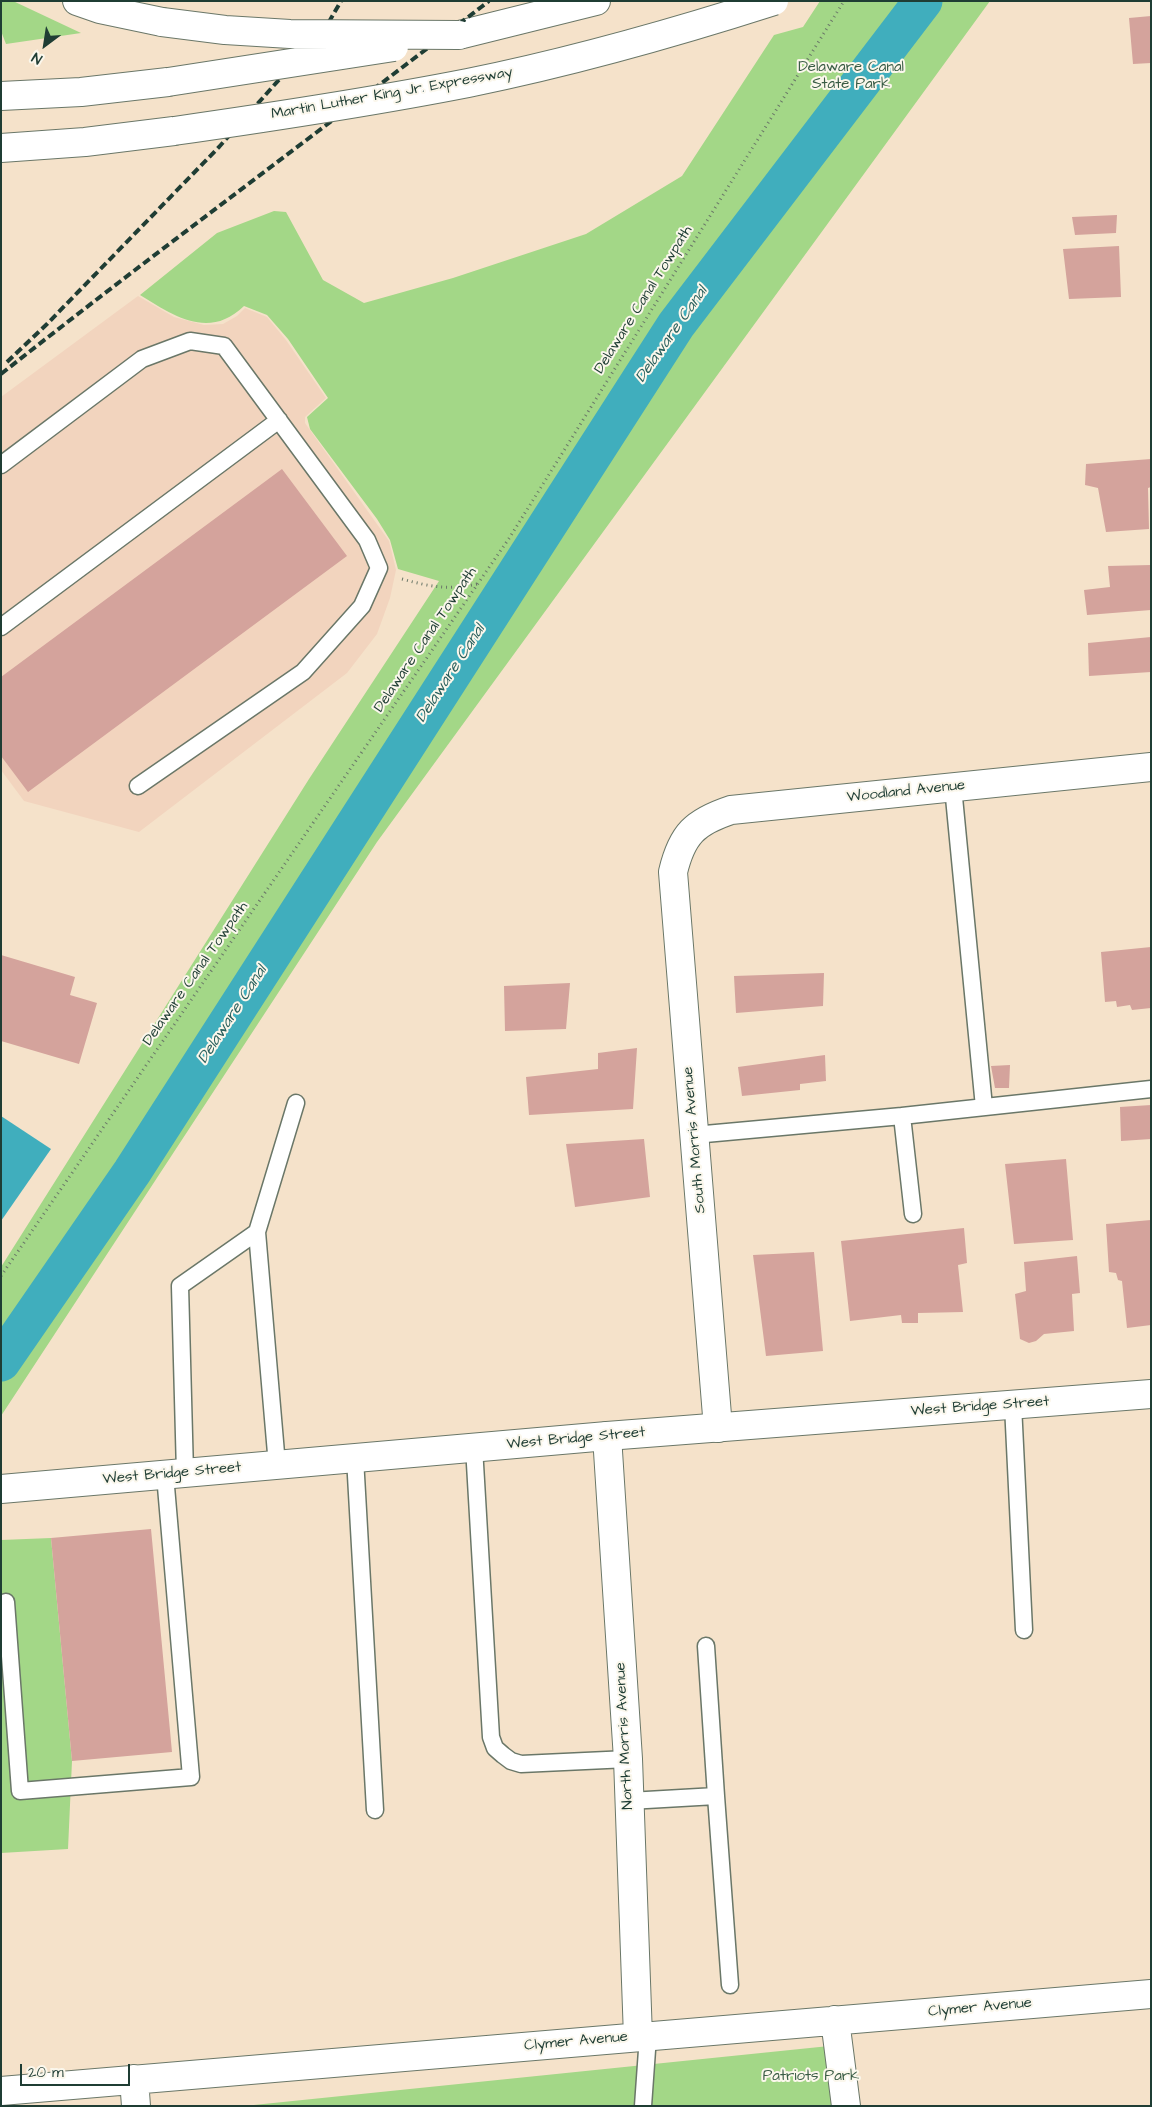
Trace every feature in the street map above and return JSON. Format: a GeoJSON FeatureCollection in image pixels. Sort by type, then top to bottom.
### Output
{"type":"FeatureCollection","features":[{"type":"Feature","properties":{"kind":"main road"},"geometry":{"type":"LineString","coordinates":[[78,1],[100,9],[162,22],[225,30],[290,34],[459,35]]}},
{"type":"Feature","properties":{"kind":"main road"},"geometry":{"type":"LineString","coordinates":[[1,96],[81,92],[168,82],[368,52],[459,35],[596,1]]}},
{"type":"Feature","properties":{"kind":"main road","name":"Martin Luther King Jr. Expressway"},"geometry":{"type":"LineString","coordinates":[[1,148],[85,142],[174,131],[367,102],[568,60],[672,32],[774,1]]}},
{"type":"Feature","properties":{"kind":"main road"},"geometry":{"type":"LineString","coordinates":[[1,161],[85,142]]}},
{"type":"Feature","properties":{"kind":"main road","name":"Woodland Avenue"},"geometry":{"type":"LineString","coordinates":[[678,852],[689,834],[708,818],[731,810],[1151,767]]}},
{"type":"Feature","properties":{"kind":"main road","name":"South Morris Avenue"},"geometry":{"type":"LineString","coordinates":[[678,852],[673,872],[718,1428]]}},
{"type":"Feature","properties":{"kind":"main road","name":"West Bridge Street"},"geometry":{"type":"LineString","coordinates":[[1,1489],[607,1436],[1151,1394]]}},
{"type":"Feature","properties":{"kind":"main road","name":"North Morris Avenue"},"geometry":{"type":"LineString","coordinates":[[607,1436],[628,1759],[643,2037]]}},
{"type":"Feature","properties":{"kind":"main road","name":"Clymer Avenue"},"geometry":{"type":"LineString","coordinates":[[1,2091],[1151,1994]]}},
{"type":"Feature","properties":{"kind":"main road"},"geometry":{"type":"LineString","coordinates":[[835,2020],[846,2106]]}},
{"type":"Feature","properties":{"kind":"main road"},"geometry":{"type":"LineString","coordinates":[[134,2079],[136,2106]]}},
{"type":"Feature","properties":{"kind":"lane"},"geometry":{"type":"LineString","coordinates":[[1,465],[142,359],[190,341],[224,346],[367,540],[379,568],[362,606],[303,672],[138,786]]}},
{"type":"Feature","properties":{"kind":"lane"},"geometry":{"type":"LineString","coordinates":[[1,627],[279,420]]}},
{"type":"Feature","properties":{"kind":"lane"},"geometry":{"type":"LineString","coordinates":[[953,787],[984,1107]]}},
{"type":"Feature","properties":{"kind":"lane"},"geometry":{"type":"LineString","coordinates":[[694,1135],[902,1116],[1151,1089]]}},
{"type":"Feature","properties":{"kind":"lane"},"geometry":{"type":"LineString","coordinates":[[277,1464],[257,1232],[296,1103]]}},
{"type":"Feature","properties":{"kind":"lane"},"geometry":{"type":"LineString","coordinates":[[902,1116],[913,1214]]}},
{"type":"Feature","properties":{"kind":"lane"},"geometry":{"type":"LineString","coordinates":[[6,1602],[20,1791],[191,1777],[175,1474],[180,1286],[257,1232]]}},
{"type":"Feature","properties":{"kind":"lane"},"geometry":{"type":"LineString","coordinates":[[1013,1405],[1024,1630]]}},
{"type":"Feature","properties":{"kind":"lane"},"geometry":{"type":"LineString","coordinates":[[474,1448],[487,1685],[491,1737],[495,1748],[511,1761],[521,1764],[628,1759]]}},
{"type":"Feature","properties":{"kind":"lane"},"geometry":{"type":"LineString","coordinates":[[355,1458],[375,1810]]}},
{"type":"Feature","properties":{"kind":"lane"},"geometry":{"type":"LineString","coordinates":[[706,1646],[730,1985]]}},
{"type":"Feature","properties":{"kind":"lane"},"geometry":{"type":"LineString","coordinates":[[629,1801],[716,1796]]}},
{"type":"Feature","properties":{"kind":"lane"},"geometry":{"type":"LineString","coordinates":[[643,2037],[643,2106]]}},
{"type":"Feature","properties":{"kind":"path","name":"Delaware Canal Towpath"},"geometry":{"type":"LineString","coordinates":[[1,1276],[510,536],[844,1]]}},
{"type":"Feature","properties":{"kind":"path"},"geometry":{"type":"LineString","coordinates":[[379,568],[394,577],[424,585],[454,588],[478,584]]}},
{"type":"Feature","properties":{"kind":"shaded area"},"geometry":{"type":"Polygon","coordinates":[[[138,296],[174,317],[204,325],[223,324],[237,316],[245,308],[267,317],[286,340],[326,398],[305,417],[305,423],[389,541],[396,570],[390,598],[377,634],[347,673],[139,832],[24,801],[1,770],[1,397],[138,296]]]}},
{"type":"Feature","properties":{"kind":"green space"},"geometry":{"type":"Polygon","coordinates":[[[1,1],[13,1],[81,33],[6,44],[1,31],[1,1]]]}},
{"type":"Feature","properties":{"kind":"green space","name":"Delaware Canal State Park"},"geometry":{"type":"Polygon","coordinates":[[[820,1],[990,1],[377,842],[1,1416],[1,1267],[309,779],[439,581],[398,569],[390,540],[377,519],[310,429],[307,417],[328,398],[288,339],[267,315],[244,306],[231,316],[218,322],[192,321],[179,317],[140,295],[217,233],[274,211],[286,212],[323,280],[364,303],[453,278],[586,234],[682,176],[774,35],[803,27],[820,1]]]}},
{"type":"Feature","properties":{"kind":"green space"},"geometry":{"type":"Polygon","coordinates":[[[51,1538],[72,1761],[68,1849],[1,1853],[1,1540],[51,1538]]]}},
{"type":"Feature","properties":{"kind":"green space","name":"Patriots Park"},"geometry":{"type":"Polygon","coordinates":[[[839,2045],[843,2106],[244,2106],[839,2045]]]}},
{"type":"Feature","properties":{"kind":"water"},"geometry":{"type":"Polygon","coordinates":[[[1,1116],[51,1149],[1,1221],[1,1116]]]}},
{"type":"Feature","properties":{"kind":"building"},"geometry":{"type":"Polygon","coordinates":[[[1151,16],[1151,63],[1133,64],[1129,18],[1151,16]]]}},
{"type":"Feature","properties":{"kind":"building"},"geometry":{"type":"Polygon","coordinates":[[[1117,215],[1116,233],[1075,235],[1072,217],[1117,215]]]}},
{"type":"Feature","properties":{"kind":"building"},"geometry":{"type":"Polygon","coordinates":[[[1119,246],[1121,297],[1069,299],[1063,249],[1119,246]]]}},
{"type":"Feature","properties":{"kind":"building"},"geometry":{"type":"Polygon","coordinates":[[[1151,459],[1151,487],[1148,488],[1149,529],[1106,532],[1098,488],[1085,485],[1086,464],[1151,459]]]}},
{"type":"Feature","properties":{"kind":"building"},"geometry":{"type":"Polygon","coordinates":[[[282,469],[347,556],[28,792],[1,756],[1,677],[282,469]]]}},
{"type":"Feature","properties":{"kind":"building"},"geometry":{"type":"Polygon","coordinates":[[[1151,565],[1151,610],[1087,615],[1084,590],[1110,587],[1108,566],[1151,565]]]}},
{"type":"Feature","properties":{"kind":"building"},"geometry":{"type":"Polygon","coordinates":[[[1151,637],[1151,672],[1089,676],[1088,643],[1151,637]]]}},
{"type":"Feature","properties":{"kind":"building"},"geometry":{"type":"Polygon","coordinates":[[[1151,947],[1151,1008],[1132,1010],[1130,1005],[1117,1007],[1116,1001],[1105,1002],[1101,952],[1151,947]]]}},
{"type":"Feature","properties":{"kind":"building"},"geometry":{"type":"Polygon","coordinates":[[[1,955],[75,977],[70,995],[97,1003],[79,1064],[1,1041],[1,955]]]}},
{"type":"Feature","properties":{"kind":"building"},"geometry":{"type":"Polygon","coordinates":[[[824,973],[823,1006],[736,1013],[734,976],[824,973]]]}},
{"type":"Feature","properties":{"kind":"building"},"geometry":{"type":"Polygon","coordinates":[[[570,983],[566,1029],[505,1031],[504,986],[570,983]]]}},
{"type":"Feature","properties":{"kind":"building"},"geometry":{"type":"Polygon","coordinates":[[[637,1048],[633,1109],[529,1115],[526,1077],[598,1069],[598,1053],[637,1048]]]}},
{"type":"Feature","properties":{"kind":"building"},"geometry":{"type":"Polygon","coordinates":[[[825,1055],[826,1081],[800,1084],[800,1090],[742,1096],[738,1067],[825,1055]]]}},
{"type":"Feature","properties":{"kind":"building"},"geometry":{"type":"Polygon","coordinates":[[[1010,1065],[1009,1088],[995,1088],[991,1066],[1010,1065]]]}},
{"type":"Feature","properties":{"kind":"building"},"geometry":{"type":"Polygon","coordinates":[[[1151,1105],[1151,1139],[1121,1141],[1120,1107],[1151,1105]]]}},
{"type":"Feature","properties":{"kind":"building"},"geometry":{"type":"Polygon","coordinates":[[[644,1139],[650,1197],[575,1207],[566,1144],[644,1139]]]}},
{"type":"Feature","properties":{"kind":"building"},"geometry":{"type":"Polygon","coordinates":[[[1066,1159],[1073,1240],[1014,1244],[1005,1164],[1066,1159]]]}},
{"type":"Feature","properties":{"kind":"building"},"geometry":{"type":"Polygon","coordinates":[[[1151,1220],[1151,1325],[1127,1328],[1122,1281],[1118,1280],[1116,1273],[1109,1272],[1106,1224],[1151,1220]]]}},
{"type":"Feature","properties":{"kind":"building"},"geometry":{"type":"Polygon","coordinates":[[[964,1228],[967,1263],[958,1265],[963,1312],[918,1313],[918,1323],[902,1323],[901,1315],[850,1321],[841,1241],[964,1228]]]}},
{"type":"Feature","properties":{"kind":"building"},"geometry":{"type":"Polygon","coordinates":[[[814,1252],[823,1351],[766,1356],[753,1255],[814,1252]]]}},
{"type":"Feature","properties":{"kind":"building"},"geometry":{"type":"Polygon","coordinates":[[[1077,1256],[1080,1293],[1072,1294],[1074,1331],[1044,1334],[1036,1341],[1029,1343],[1020,1339],[1015,1294],[1026,1291],[1024,1262],[1077,1256]]]}},
{"type":"Feature","properties":{"kind":"building"},"geometry":{"type":"Polygon","coordinates":[[[151,1529],[172,1752],[72,1761],[51,1538],[151,1529]]]}},
{"type":"Feature","properties":{"kind":"waterway","name":"Delaware Canal"},"geometry":{"type":"LineString","coordinates":[[1,1362],[132,1172],[676,325],[923,1]]}},
{"type":"Feature","properties":{"kind":"railway"},"geometry":{"type":"LineString","coordinates":[[7,362],[47,324],[219,147],[326,27],[341,1]]}},
{"type":"Feature","properties":{"kind":"railway"},"geometry":{"type":"LineString","coordinates":[[1,374],[489,1]]}}]}
